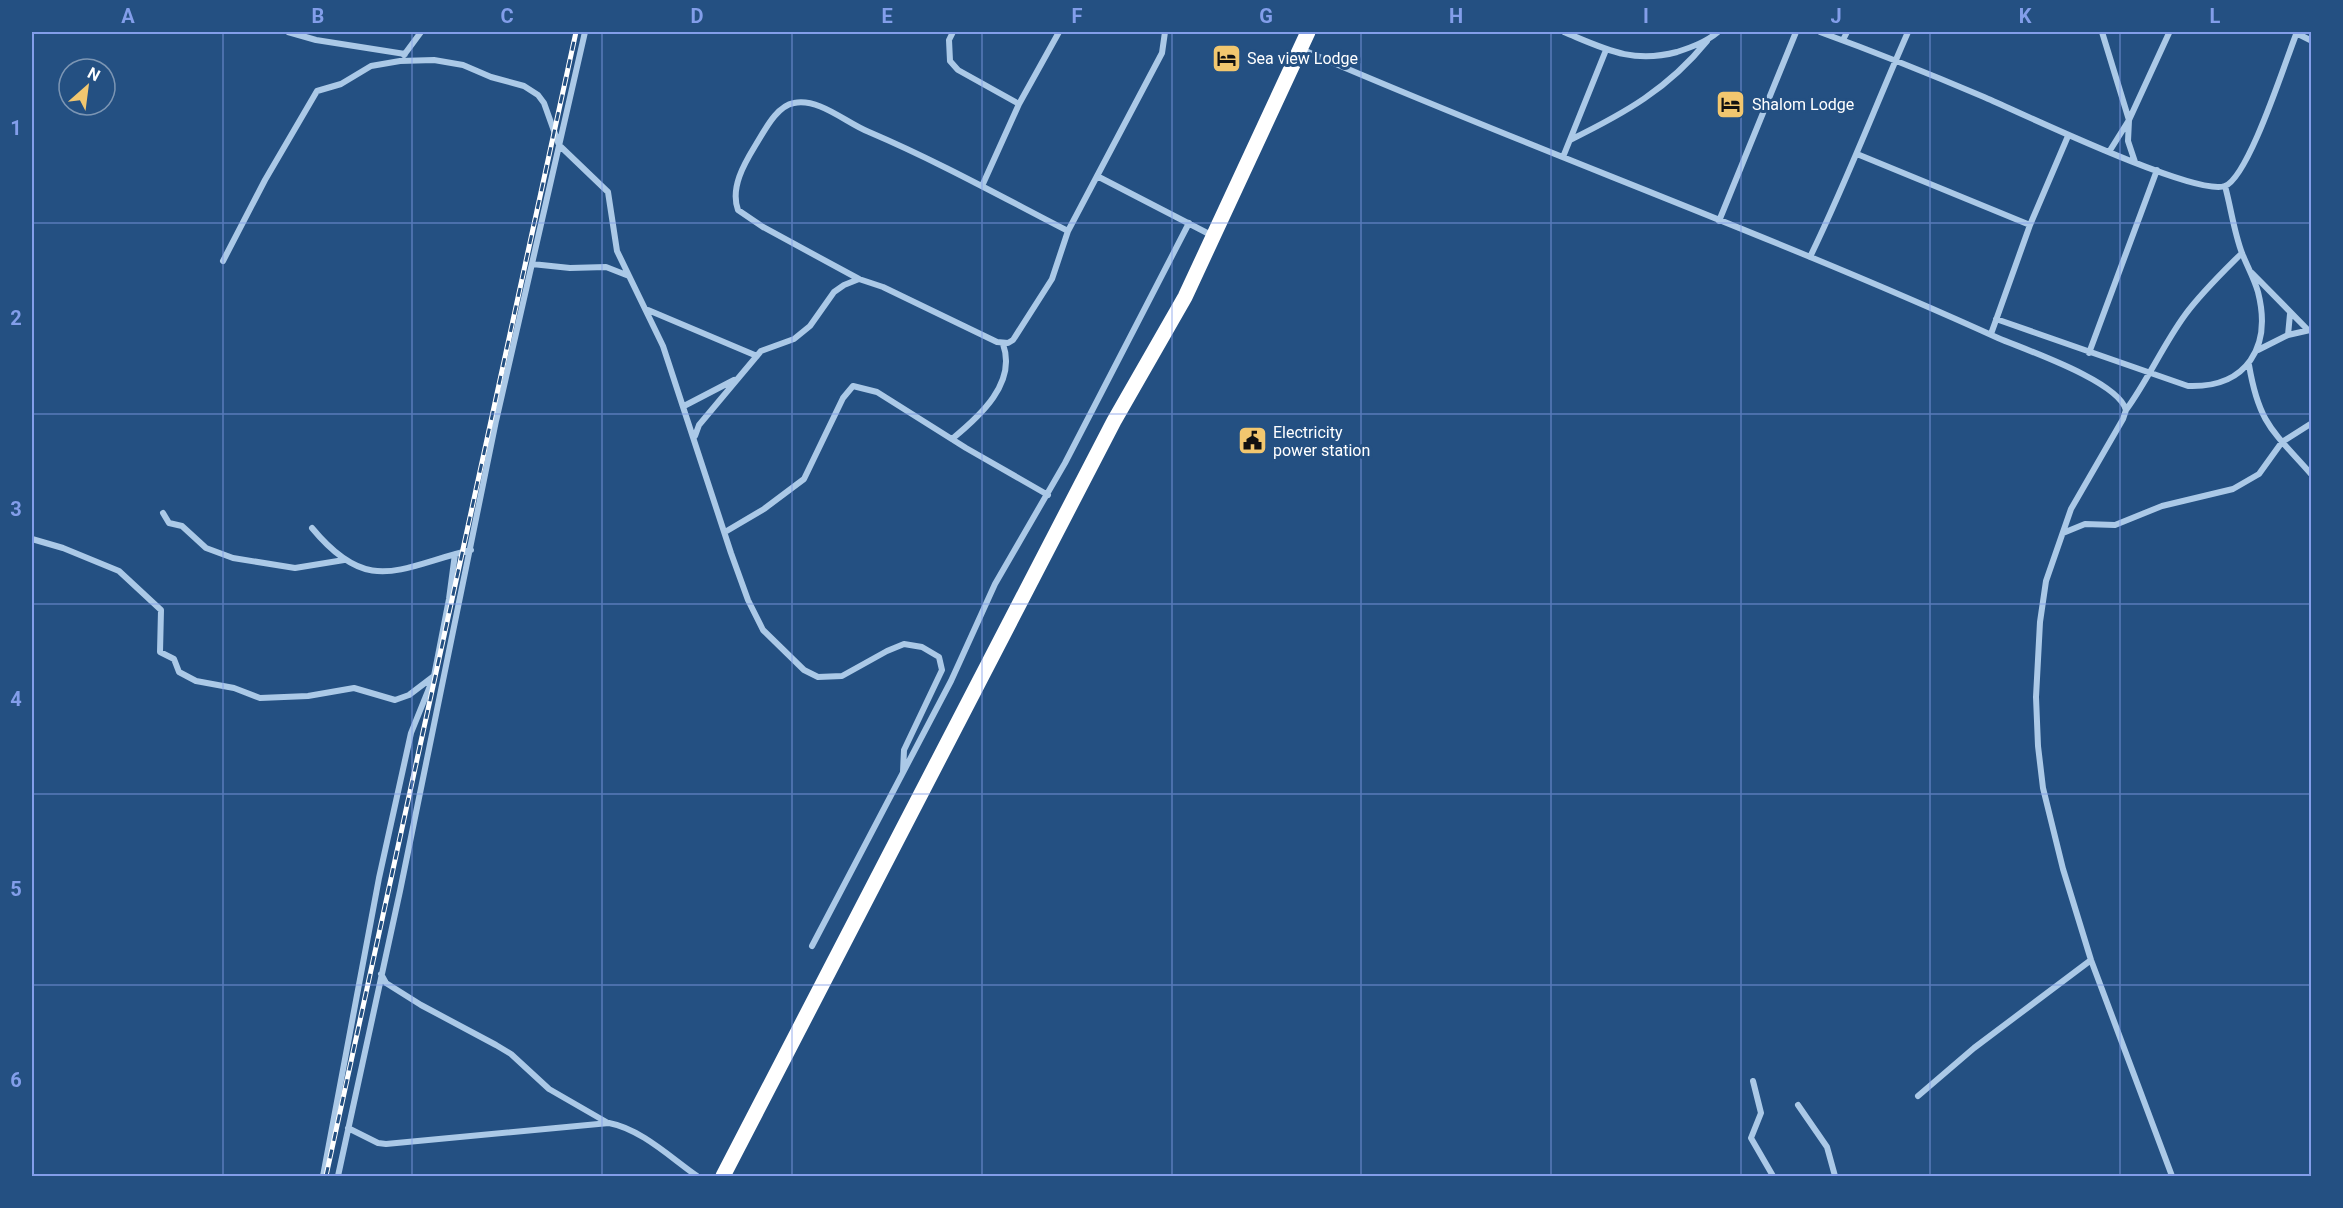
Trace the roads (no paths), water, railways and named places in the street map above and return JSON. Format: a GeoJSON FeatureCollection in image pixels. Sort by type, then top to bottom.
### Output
{"type":"FeatureCollection","features":[{"type":"Feature","properties":{"kind":"highway"},"geometry":{"type":"LineString","coordinates":[[723,1176],[1114,421],[1185,297],[1308,32]]}},
{"type":"Feature","properties":{"kind":"street"},"geometry":{"type":"LineString","coordinates":[[288,32],[326,42],[405,54]]}},
{"type":"Feature","properties":{"kind":"street"},"geometry":{"type":"LineString","coordinates":[[400,61],[421,32]]}},
{"type":"Feature","properties":{"kind":"street"},"geometry":{"type":"LineString","coordinates":[[338,1176],[471,550],[496,421],[585,32]]}},
{"type":"Feature","properties":{"kind":"street"},"geometry":{"type":"LineString","coordinates":[[954,32],[949,40],[950,61],[958,70],[1019,104]]}},
{"type":"Feature","properties":{"kind":"street"},"geometry":{"type":"LineString","coordinates":[[982,186],[1019,104],[1059,32]]}},
{"type":"Feature","properties":{"kind":"street"},"geometry":{"type":"LineString","coordinates":[[1003,344],[1013,340],[1018,334],[1052,279],[1068,231],[1162,53],[1165,32]]}},
{"type":"Feature","properties":{"kind":"street"},"geometry":{"type":"LineString","coordinates":[[1564,32],[1606,50],[1645,57],[1662,55],[1707,41]]}},
{"type":"Feature","properties":{"kind":"street"},"geometry":{"type":"LineString","coordinates":[[1570,140],[1615,117],[1673,79],[1718,32]]}},
{"type":"Feature","properties":{"kind":"street"},"geometry":{"type":"LineString","coordinates":[[1719,221],[1796,32]]}},
{"type":"Feature","properties":{"kind":"street"},"geometry":{"type":"LineString","coordinates":[[1820,32],[1896,60],[2068,136],[2134,162],[2207,186],[2225,186],[2238,177],[2253,148],[2297,32],[2312,41]]}},
{"type":"Feature","properties":{"kind":"street"},"geometry":{"type":"LineString","coordinates":[[1843,40],[1847,32]]}},
{"type":"Feature","properties":{"kind":"street"},"geometry":{"type":"LineString","coordinates":[[1810,257],[1857,154],[1908,32]]}},
{"type":"Feature","properties":{"kind":"street"},"geometry":{"type":"LineString","coordinates":[[2102,32],[2129,120],[2128,141],[2134,162]]}},
{"type":"Feature","properties":{"kind":"street"},"geometry":{"type":"LineString","coordinates":[[2109,152],[2129,120],[2169,33]]}},
{"type":"Feature","properties":{"kind":"street"},"geometry":{"type":"LineString","coordinates":[[1300,48],[1404,94],[1810,257],[1991,334],[2107,388],[2120,398],[2126,410]]}},
{"type":"Feature","properties":{"kind":"street"},"geometry":{"type":"LineString","coordinates":[[1563,157],[1606,50]]}},
{"type":"Feature","properties":{"kind":"street"},"geometry":{"type":"LineString","coordinates":[[223,261],[226,251],[314,93],[341,84],[371,66],[400,61],[454,62],[531,89],[542,98],[559,146],[608,192],[617,251],[647,309],[684,406],[748,600],[763,630],[812,676],[829,678],[842,676],[904,644],[922,647],[939,657],[942,670],[904,750],[903,772]]}},
{"type":"Feature","properties":{"kind":"street"},"geometry":{"type":"LineString","coordinates":[[952,439],[975,420],[1003,381],[1008,356],[1003,344],[876,284],[859,279],[763,227],[738,210],[735,199],[743,167],[771,121],[783,108],[796,102],[815,105],[867,132],[917,152],[1068,231]]}},
{"type":"Feature","properties":{"kind":"street"},"geometry":{"type":"LineString","coordinates":[[1991,334],[2030,225],[2068,136]]}},
{"type":"Feature","properties":{"kind":"street"},"geometry":{"type":"LineString","coordinates":[[1857,154],[2030,225]]}},
{"type":"Feature","properties":{"kind":"street"},"geometry":{"type":"LineString","coordinates":[[2089,353],[2157,170]]}},
{"type":"Feature","properties":{"kind":"street"},"geometry":{"type":"LineString","coordinates":[[1097,176],[1213,236]]}},
{"type":"Feature","properties":{"kind":"street"},"geometry":{"type":"LineString","coordinates":[[1996,319],[2150,375],[2188,386],[2205,387],[2230,379],[2249,365],[2258,350],[2261,331],[2258,293],[2242,253],[2225,186]]}},
{"type":"Feature","properties":{"kind":"street"},"geometry":{"type":"LineString","coordinates":[[812,946],[951,681],[995,584],[1048,495],[1189,224]]}},
{"type":"Feature","properties":{"kind":"street"},"geometry":{"type":"LineString","coordinates":[[2172,1176],[2091,960],[2048,811],[2038,746],[2036,697],[2040,622],[2046,581],[2071,509],[2110,446],[2126,410],[2185,316],[2201,295],[2242,253]]}},
{"type":"Feature","properties":{"kind":"street"},"geometry":{"type":"LineString","coordinates":[[532,264],[570,268],[606,267],[630,277]]}},
{"type":"Feature","properties":{"kind":"street"},"geometry":{"type":"LineString","coordinates":[[2250,270],[2290,314],[2310,330]]}},
{"type":"Feature","properties":{"kind":"street"},"geometry":{"type":"LineString","coordinates":[[694,436],[699,425],[761,351],[795,339],[810,326],[834,292],[859,279]]}},
{"type":"Feature","properties":{"kind":"street"},"geometry":{"type":"LineString","coordinates":[[647,309],[758,356]]}},
{"type":"Feature","properties":{"kind":"street"},"geometry":{"type":"LineString","coordinates":[[2288,335],[2290,314]]}},
{"type":"Feature","properties":{"kind":"street"},"geometry":{"type":"LineString","coordinates":[[2258,350],[2288,335],[2310,330]]}},
{"type":"Feature","properties":{"kind":"street"},"geometry":{"type":"LineString","coordinates":[[2249,365],[2258,406],[2265,421],[2311,474]]}},
{"type":"Feature","properties":{"kind":"street"},"geometry":{"type":"LineString","coordinates":[[684,406],[735,380]]}},
{"type":"Feature","properties":{"kind":"street"},"geometry":{"type":"LineString","coordinates":[[725,532],[764,509],[804,479],[837,408],[853,386],[865,387],[888,397],[952,439],[1048,495]]}},
{"type":"Feature","properties":{"kind":"street"},"geometry":{"type":"LineString","coordinates":[[2063,533],[2085,524],[2115,525],[2162,506],[2233,489],[2259,474],[2282,442],[2312,423]]}},
{"type":"Feature","properties":{"kind":"street"},"geometry":{"type":"LineString","coordinates":[[163,513],[169,523],[182,526],[206,548],[233,558],[295,568],[344,560]]}},
{"type":"Feature","properties":{"kind":"street"},"geometry":{"type":"LineString","coordinates":[[312,528],[330,549],[344,560],[361,568],[382,573],[405,569],[471,550]]}},
{"type":"Feature","properties":{"kind":"street"},"geometry":{"type":"LineString","coordinates":[[32,539],[69,550],[119,571],[129,578],[139,591],[161,610],[160,652],[174,659],[179,672],[196,681],[234,688],[260,698],[308,696],[354,688],[389,700],[403,698],[434,676]]}},
{"type":"Feature","properties":{"kind":"street"},"geometry":{"type":"LineString","coordinates":[[323,1176],[379,878],[411,733],[434,676],[445,622],[454,554]]}},
{"type":"Feature","properties":{"kind":"street"},"geometry":{"type":"LineString","coordinates":[[1918,1096],[1974,1047],[2091,960]]}},
{"type":"Feature","properties":{"kind":"street"},"geometry":{"type":"LineString","coordinates":[[381,973],[386,983],[421,1005],[511,1054],[549,1089],[609,1123]]}},
{"type":"Feature","properties":{"kind":"street"},"geometry":{"type":"LineString","coordinates":[[1753,1081],[1761,1113],[1751,1137],[1773,1176]]}},
{"type":"Feature","properties":{"kind":"street"},"geometry":{"type":"LineString","coordinates":[[1798,1105],[1827,1147],[1835,1176]]}},
{"type":"Feature","properties":{"kind":"street"},"geometry":{"type":"LineString","coordinates":[[348,1128],[378,1143],[386,1144],[609,1123],[620,1125],[639,1136],[697,1176]]}},
{"type":"Feature","properties":{"kind":"railway"},"geometry":{"type":"LineString","coordinates":[[326,1176],[576,32]]}},
{"type":"Feature","properties":{"kind":"place","name":"Sea view Lodge"},"geometry":{"type":"Point","coordinates":[1226,58]}},
{"type":"Feature","properties":{"kind":"place","name":"Shalom Lodge"},"geometry":{"type":"Point","coordinates":[1731,104]}},
{"type":"Feature","properties":{"kind":"place","name":"Electricity power station"},"geometry":{"type":"Point","coordinates":[1252,441]}}]}
